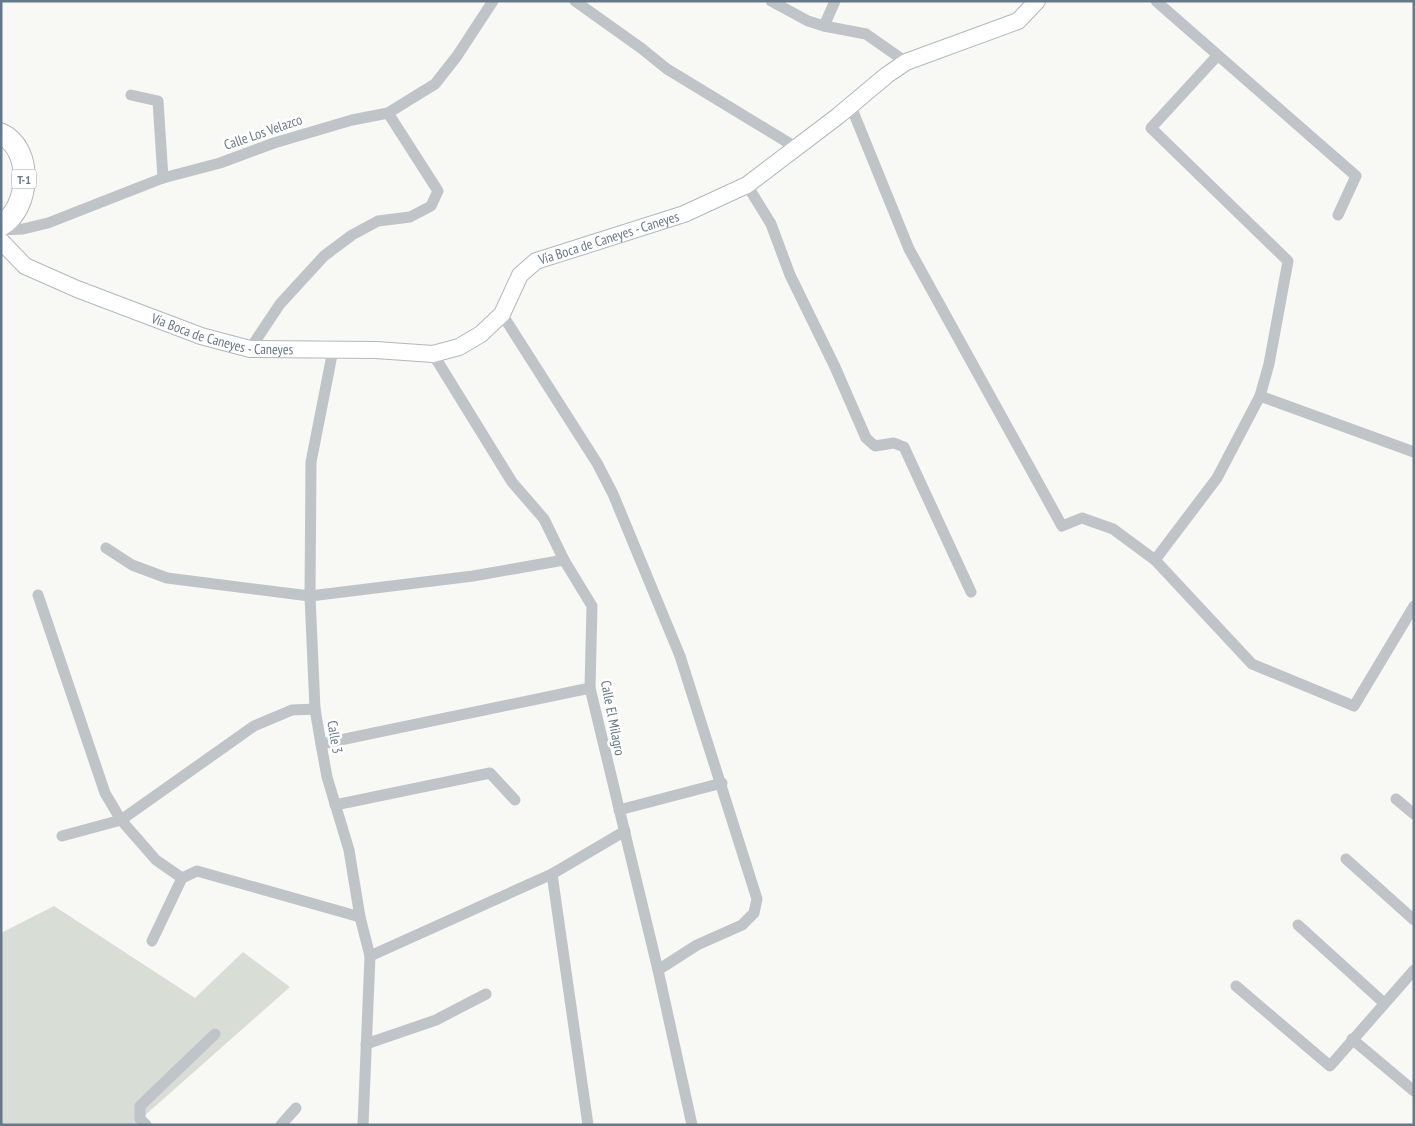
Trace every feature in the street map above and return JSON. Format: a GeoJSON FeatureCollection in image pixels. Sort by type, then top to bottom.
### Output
{"type":"FeatureCollection","features":[{"type":"Feature","properties":{"kind":"highway","name":"T-1"},"geometry":{"type":"LineString","coordinates":[[1,134],[17,147],[23,163],[24,177],[22,195],[10,220],[1,225]]}},
{"type":"Feature","properties":{"kind":"street","name":"Calle Los Velazco"},"geometry":{"type":"LineString","coordinates":[[1,230],[23,229],[48,223],[163,178],[220,164],[274,143],[352,120],[388,113],[435,84],[457,56],[493,1]]}},
{"type":"Feature","properties":{"kind":"street"},"geometry":{"type":"LineString","coordinates":[[575,1],[641,48],[667,70],[797,148]]}},
{"type":"Feature","properties":{"kind":"street"},"geometry":{"type":"LineString","coordinates":[[771,1],[808,21],[866,34],[906,62]]}},
{"type":"Feature","properties":{"kind":"street"},"geometry":{"type":"LineString","coordinates":[[824,26],[835,1]]}},
{"type":"Feature","properties":{"kind":"street","name":"Vía Boca de Caneyes - Caneyes"},"geometry":{"type":"LineString","coordinates":[[1,241],[25,266],[134,311],[202,336],[250,349],[433,354],[459,347],[481,334],[502,314],[520,275],[536,261],[684,214],[747,185],[906,62],[1018,21],[1038,1]]}},
{"type":"Feature","properties":{"kind":"street"},"geometry":{"type":"LineString","coordinates":[[1156,1],[1356,176],[1338,215]]}},
{"type":"Feature","properties":{"kind":"street"},"geometry":{"type":"LineString","coordinates":[[1155,560],[1217,478],[1260,396],[1270,364],[1288,261],[1151,128],[1217,56]]}},
{"type":"Feature","properties":{"kind":"street"},"geometry":{"type":"LineString","coordinates":[[131,95],[158,101],[163,178]]}},
{"type":"Feature","properties":{"kind":"street"},"geometry":{"type":"LineString","coordinates":[[850,104],[910,248],[1062,526],[1082,518],[1113,529],[1155,560],[1252,664],[1354,706],[1414,606]]}},
{"type":"Feature","properties":{"kind":"street"},"geometry":{"type":"LineString","coordinates":[[250,349],[280,304],[324,256],[352,235],[378,221],[410,217],[432,206],[438,191],[388,113]]}},
{"type":"Feature","properties":{"kind":"street"},"geometry":{"type":"LineString","coordinates":[[747,185],[771,224],[790,275],[835,367],[866,438],[875,446],[894,443],[904,447],[971,592]]}},
{"type":"Feature","properties":{"kind":"street"},"geometry":{"type":"LineString","coordinates":[[502,314],[597,463],[613,494],[680,656],[722,783],[757,899],[756,909],[742,924],[697,945],[658,970]]}},
{"type":"Feature","properties":{"kind":"street","name":"Calle 3"},"geometry":{"type":"LineString","coordinates":[[333,350],[311,462],[310,596],[315,709],[335,805],[349,850],[360,916],[370,956],[363,1125]]}},
{"type":"Feature","properties":{"kind":"street","name":"Calle El Milagro"},"geometry":{"type":"LineString","coordinates":[[433,354],[512,482],[544,519],[564,560],[592,606],[590,688],[658,970],[692,1125]]}},
{"type":"Feature","properties":{"kind":"street"},"geometry":{"type":"LineString","coordinates":[[1260,396],[1414,452]]}},
{"type":"Feature","properties":{"kind":"street"},"geometry":{"type":"LineString","coordinates":[[106,548],[132,565],[167,578],[310,596],[473,576],[564,560]]}},
{"type":"Feature","properties":{"kind":"street"},"geometry":{"type":"LineString","coordinates":[[38,595],[105,793],[121,820],[156,860],[182,878]]}},
{"type":"Feature","properties":{"kind":"street"},"geometry":{"type":"LineString","coordinates":[[321,744],[590,688]]}},
{"type":"Feature","properties":{"kind":"street"},"geometry":{"type":"LineString","coordinates":[[62,836],[121,820],[254,726],[292,710],[315,709]]}},
{"type":"Feature","properties":{"kind":"street"},"geometry":{"type":"LineString","coordinates":[[335,805],[490,773],[515,800]]}},
{"type":"Feature","properties":{"kind":"street"},"geometry":{"type":"LineString","coordinates":[[619,810],[722,783]]}},
{"type":"Feature","properties":{"kind":"street"},"geometry":{"type":"LineString","coordinates":[[1396,799],[1414,814]]}},
{"type":"Feature","properties":{"kind":"street"},"geometry":{"type":"LineString","coordinates":[[370,956],[552,874],[625,831]]}},
{"type":"Feature","properties":{"kind":"street"},"geometry":{"type":"LineString","coordinates":[[1346,859],[1414,920]]}},
{"type":"Feature","properties":{"kind":"street"},"geometry":{"type":"LineString","coordinates":[[152,941],[182,878],[197,871],[360,916]]}},
{"type":"Feature","properties":{"kind":"street"},"geometry":{"type":"LineString","coordinates":[[552,874],[588,1125]]}},
{"type":"Feature","properties":{"kind":"street"},"geometry":{"type":"LineString","coordinates":[[1298,926],[1384,1003]]}},
{"type":"Feature","properties":{"kind":"street"},"geometry":{"type":"LineString","coordinates":[[1236,986],[1330,1066],[1384,1003],[1412,977]]}},
{"type":"Feature","properties":{"kind":"street"},"geometry":{"type":"LineString","coordinates":[[366,1044],[436,1020],[486,994]]}},
{"type":"Feature","properties":{"kind":"street"},"geometry":{"type":"LineString","coordinates":[[146,1125],[140,1118],[140,1106],[215,1034]]}},
{"type":"Feature","properties":{"kind":"street"},"geometry":{"type":"LineString","coordinates":[[1352,1039],[1414,1091]]}},
{"type":"Feature","properties":{"kind":"street"},"geometry":{"type":"LineString","coordinates":[[281,1125],[296,1108]]}},
{"type":"Feature","properties":{"kind":"shaded area"},"geometry":{"type":"Polygon","coordinates":[[[54,906],[195,998],[243,952],[290,987],[134,1125],[1,1125],[1,933],[54,906]]]}}]}
